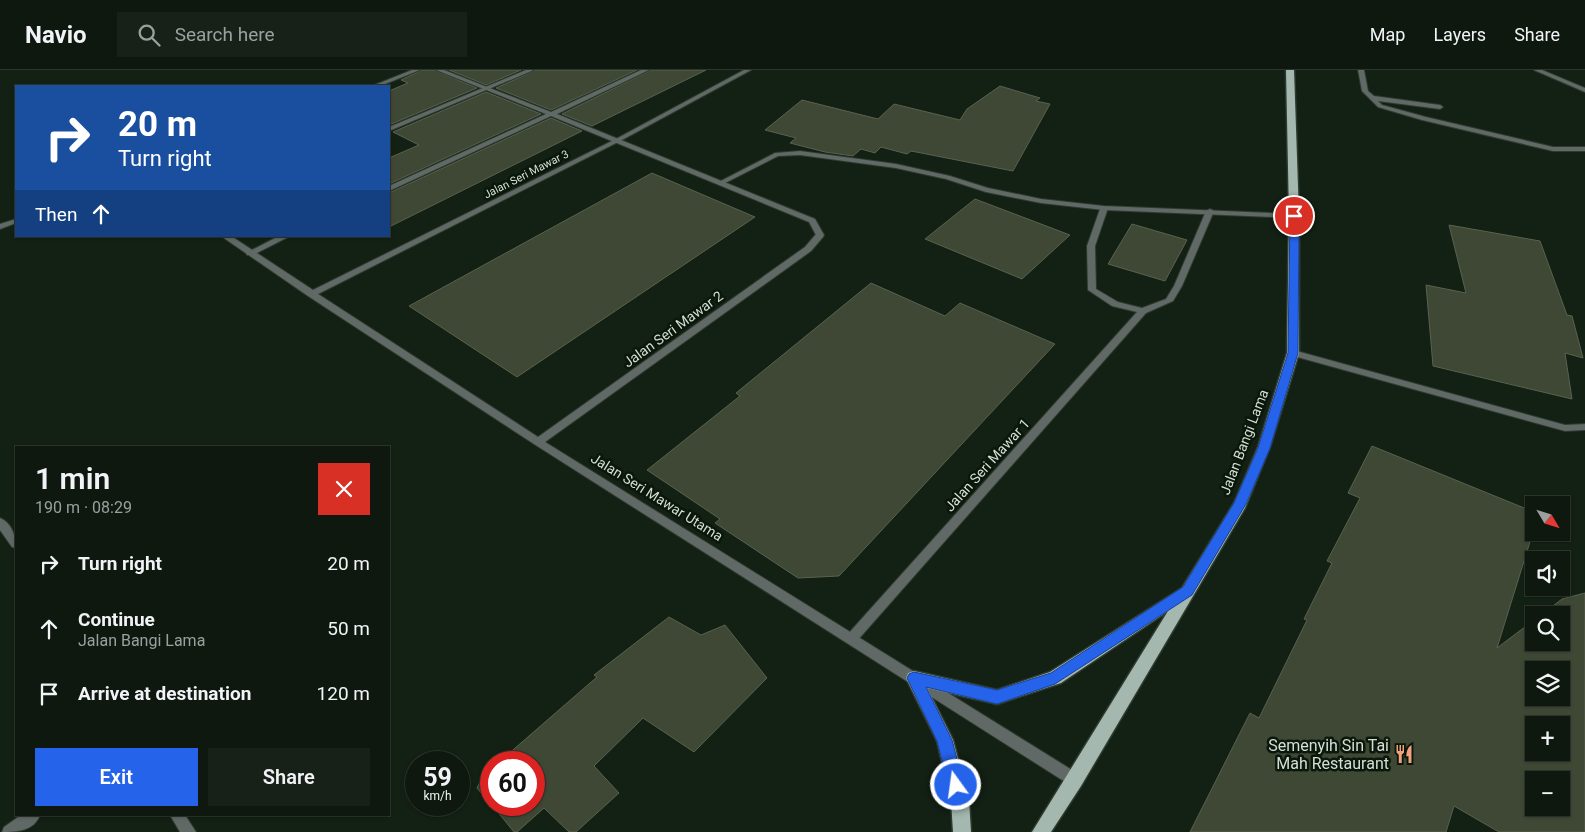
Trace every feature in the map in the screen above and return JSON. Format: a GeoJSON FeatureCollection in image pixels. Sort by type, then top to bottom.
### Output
{"type":"FeatureCollection","features":[{"type":"Feature","properties":{"kind":"main road","name":"Jalan Bangi Lama"},"geometry":{"type":"LineString","coordinates":[[1041,832],[1075,780],[1240,504],[1264,448],[1293,353],[1294,216],[1290,70]]}},
{"type":"Feature","properties":{"kind":"main road"},"geometry":{"type":"LineString","coordinates":[[914,678],[997,697],[1055,678],[1187,591]]}},
{"type":"Feature","properties":{"kind":"main road"},"geometry":{"type":"LineString","coordinates":[[914,678],[944,740],[960,800],[962,832]]}},
{"type":"Feature","properties":{"kind":"street"},"geometry":{"type":"LineString","coordinates":[[378,85],[417,70]]}},
{"type":"Feature","properties":{"kind":"street"},"geometry":{"type":"LineString","coordinates":[[439,70],[618,140],[721,183],[777,154],[800,154],[896,166],[948,178],[986,190],[1041,201],[1104,208],[1210,210],[1294,216]]}},
{"type":"Feature","properties":{"kind":"street"},"geometry":{"type":"LineString","coordinates":[[390,129],[531,70]]}},
{"type":"Feature","properties":{"kind":"street"},"geometry":{"type":"LineString","coordinates":[[390,189],[646,70]]}},
{"type":"Feature","properties":{"kind":"street","name":"Jalan Seri Mawar 3"},"geometry":{"type":"LineString","coordinates":[[311,294],[618,140],[748,70]]}},
{"type":"Feature","properties":{"kind":"street"},"geometry":{"type":"LineString","coordinates":[[1360,70],[1365,91],[1380,106],[1424,119],[1553,149],[1585,150]]}},
{"type":"Feature","properties":{"kind":"street"},"geometry":{"type":"LineString","coordinates":[[1537,70],[1585,90]]}},
{"type":"Feature","properties":{"kind":"street"},"geometry":{"type":"LineString","coordinates":[[1372,98],[1440,107]]}},
{"type":"Feature","properties":{"kind":"street","name":"Jalan Seri Mawar 2"},"geometry":{"type":"LineString","coordinates":[[538,442],[808,249],[820,235],[812,221],[721,183]]}},
{"type":"Feature","properties":{"kind":"street"},"geometry":{"type":"LineString","coordinates":[[1104,208],[1091,246],[1092,290],[1115,304],[1143,311],[1169,301],[1178,286],[1210,210]]}},
{"type":"Feature","properties":{"kind":"street"},"geometry":{"type":"LineString","coordinates":[[0,227],[15,221]]}},
{"type":"Feature","properties":{"kind":"street","name":"Jalan Seri Mawar Utama"},"geometry":{"type":"LineString","coordinates":[[226,237],[538,442],[1075,780]]}},
{"type":"Feature","properties":{"kind":"street"},"geometry":{"type":"LineString","coordinates":[[250,253],[284,237]]}},
{"type":"Feature","properties":{"kind":"street","name":"Jalan Seri Mawar 1"},"geometry":{"type":"LineString","coordinates":[[852,638],[1143,311]]}},
{"type":"Feature","properties":{"kind":"street"},"geometry":{"type":"LineString","coordinates":[[1293,353],[1566,428],[1585,427]]}},
{"type":"Feature","properties":{"kind":"street"},"geometry":{"type":"LineString","coordinates":[[0,522],[15,543]]}},
{"type":"Feature","properties":{"kind":"street"},"geometry":{"type":"LineString","coordinates":[[9,832],[32,816]]}},
{"type":"Feature","properties":{"kind":"street"},"geometry":{"type":"LineString","coordinates":[[178,816],[189,832]]}},
{"type":"Feature","properties":{"kind":"building"},"geometry":{"type":"Polygon","coordinates":[[[422,70],[434,70],[477,88],[390,125],[390,91],[408,83],[401,80],[422,70]]]}},
{"type":"Feature","properties":{"kind":"building"},"geometry":{"type":"Polygon","coordinates":[[[449,70],[521,70],[486,85],[449,70]]]}},
{"type":"Feature","properties":{"kind":"building"},"geometry":{"type":"Polygon","coordinates":[[[536,70],[637,70],[551,110],[496,88],[536,70]]]}},
{"type":"Feature","properties":{"kind":"building"},"geometry":{"type":"Polygon","coordinates":[[[651,70],[706,70],[592,126],[562,114],[651,70]]]}},
{"type":"Feature","properties":{"kind":"building"},"geometry":{"type":"Polygon","coordinates":[[[1000,86],[1040,98],[1036,101],[1050,104],[1013,171],[911,151],[907,154],[881,147],[875,153],[861,149],[853,156],[825,152],[790,143],[796,138],[765,130],[802,100],[878,119],[894,104],[960,120],[967,109],[1000,86]]]}},
{"type":"Feature","properties":{"kind":"building"},"geometry":{"type":"Polygon","coordinates":[[[486,92],[541,114],[390,184],[390,158],[419,145],[393,132],[486,92]]]}},
{"type":"Feature","properties":{"kind":"building"},"geometry":{"type":"Polygon","coordinates":[[[551,118],[582,131],[390,227],[390,193],[551,118]]]}},
{"type":"Feature","properties":{"kind":"building"},"geometry":{"type":"Polygon","coordinates":[[[652,173],[755,217],[517,377],[409,306],[652,173]]]}},
{"type":"Feature","properties":{"kind":"building"},"geometry":{"type":"Polygon","coordinates":[[[975,199],[1070,235],[1022,279],[925,239],[975,199]]]}},
{"type":"Feature","properties":{"kind":"building"},"geometry":{"type":"Polygon","coordinates":[[[1132,224],[1187,240],[1165,281],[1108,264],[1132,224]]]}},
{"type":"Feature","properties":{"kind":"building"},"geometry":{"type":"Polygon","coordinates":[[[1449,225],[1540,241],[1567,315],[1572,316],[1583,358],[1565,353],[1572,399],[1433,366],[1426,285],[1466,293],[1449,225]]]}},
{"type":"Feature","properties":{"kind":"building"},"geometry":{"type":"Polygon","coordinates":[[[871,283],[945,316],[960,303],[1055,344],[839,576],[798,578],[715,523],[720,519],[647,470],[740,396],[736,393],[871,283]]]}},
{"type":"Feature","properties":{"kind":"building"},"geometry":{"type":"Polygon","coordinates":[[[1372,446],[1525,508],[1525,541],[1530,541],[1527,551],[1525,551],[1525,558],[1497,648],[1525,627],[1525,651],[1570,651],[1570,606],[1553,606],[1562,599],[1585,593],[1585,832],[1499,832],[1454,806],[1446,832],[1190,832],[1250,713],[1259,718],[1307,620],[1304,619],[1332,563],[1327,561],[1360,498],[1348,493],[1372,446]]]}},
{"type":"Feature","properties":{"kind":"building"},"geometry":{"type":"Polygon","coordinates":[[[669,617],[701,635],[725,625],[767,678],[694,752],[643,718],[594,766],[619,793],[576,832],[569,832],[545,809],[545,751],[512,751],[597,677],[594,675],[669,617]]]}},
{"type":"Feature","properties":{"kind":"building"},"geometry":{"type":"Polygon","coordinates":[[[501,816],[535,816],[517,832],[514,832],[501,816]]]}},
{"type":"Feature","properties":{"kind":"place","name":"Semenyih Sin Tai Mah Restaurant"},"geometry":{"type":"Point","coordinates":[1404,754]}},
{"type":"Feature","properties":{"kind":"route"},"geometry":{"type":"LineString","coordinates":[[956,785],[944,740],[914,678],[997,697],[1055,678],[1187,591],[1240,504],[1264,448],[1293,353],[1294,216]]}}]}
